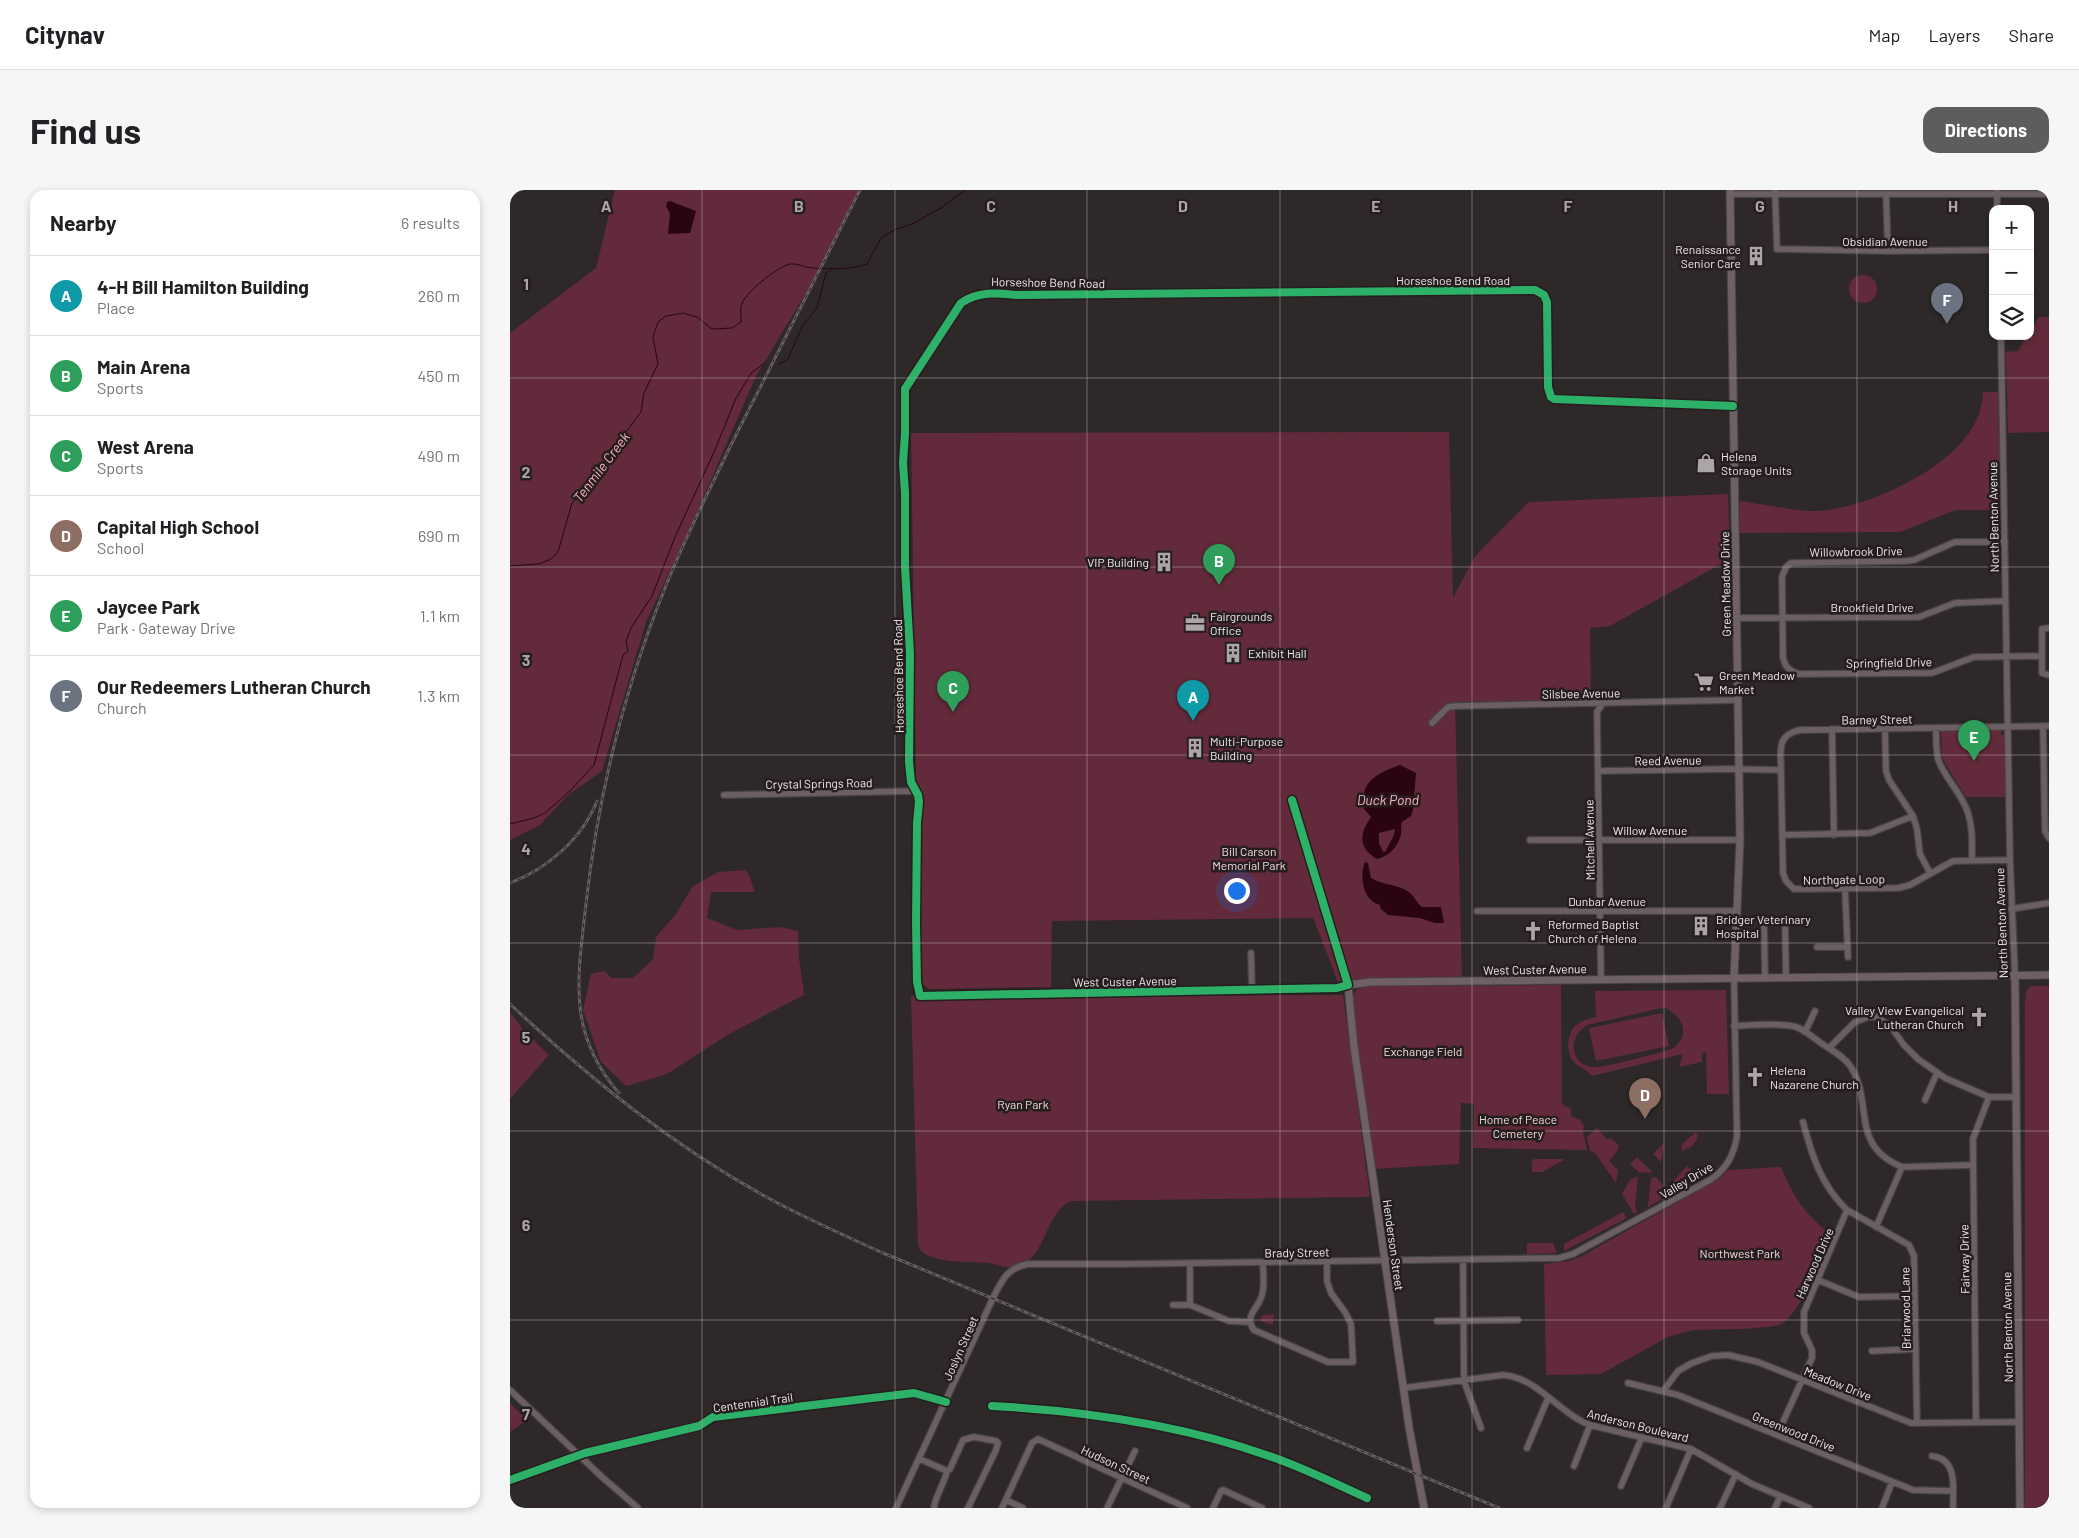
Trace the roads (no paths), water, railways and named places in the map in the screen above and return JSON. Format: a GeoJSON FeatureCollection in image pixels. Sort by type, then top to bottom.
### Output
{"type":"FeatureCollection","features":[{"type":"Feature","properties":{"kind":"main road","name":"Green Meadow Drive"},"geometry":{"type":"LineString","coordinates":[[1730,192],[1740,840],[1734,978]]}},
{"type":"Feature","properties":{"kind":"main road","name":"North Benton Avenue"},"geometry":{"type":"LineString","coordinates":[[2015,975],[2020,1508]]}},
{"type":"Feature","properties":{"kind":"main road","name":"West Custer Avenue"},"geometry":{"type":"LineString","coordinates":[[1348,985],[1372,982],[2049,975]]}},
{"type":"Feature","properties":{"kind":"main road","name":"Henderson Street"},"geometry":{"type":"LineString","coordinates":[[1348,985],[1354,1047],[1403,1388],[1424,1508]]}},
{"type":"Feature","properties":{"kind":"street"},"geometry":{"type":"LineString","coordinates":[[1730,192],[1850,192],[1886,194],[1997,192],[2049,194]]}},
{"type":"Feature","properties":{"kind":"street","name":"Obsidian Avenue"},"geometry":{"type":"LineString","coordinates":[[1775,192],[1777,249],[1989,250]]}},
{"type":"Feature","properties":{"kind":"street"},"geometry":{"type":"LineString","coordinates":[[1997,192],[1998,205]]}},
{"type":"Feature","properties":{"kind":"street"},"geometry":{"type":"LineString","coordinates":[[1886,194],[1888,251]]}},
{"type":"Feature","properties":{"kind":"street","name":"Horseshoe Bend Road"},"geometry":{"type":"LineString","coordinates":[[917,978],[917,824],[919,802],[911,782],[909,762],[910,653],[905,567],[903,464],[905,389],[956,310],[968,298],[986,293],[1026,295],[1535,290],[1544,295],[1546,302],[1548,387],[1551,397],[1554,399],[1733,406]]}},
{"type":"Feature","properties":{"kind":"street","name":"North Benton Avenue"},"geometry":{"type":"LineString","coordinates":[[2001,340],[2010,860],[2015,975]]}},
{"type":"Feature","properties":{"kind":"street","name":"Willowbrook Drive"},"geometry":{"type":"LineString","coordinates":[[1782,618],[1782,577],[1786,567],[1792,563],[1914,560],[1955,542],[2005,542]]}},
{"type":"Feature","properties":{"kind":"street","name":"Brookfield Drive"},"geometry":{"type":"LineString","coordinates":[[1736,618],[1919,617],[1955,603],[2005,601]]}},
{"type":"Feature","properties":{"kind":"street","name":"Springfield Drive"},"geometry":{"type":"LineString","coordinates":[[1782,618],[1784,665],[1792,672],[1799,674],[1932,672],[1967,659],[2042,656]]}},
{"type":"Feature","properties":{"kind":"street"},"geometry":{"type":"LineString","coordinates":[[2049,628],[2042,629],[2042,673],[2049,675]]}},
{"type":"Feature","properties":{"kind":"street","name":"Silsbee Avenue"},"geometry":{"type":"LineString","coordinates":[[1432,723],[1448,707],[1457,706],[1738,700]]}},
{"type":"Feature","properties":{"kind":"street","name":"Mitchell Avenue"},"geometry":{"type":"LineString","coordinates":[[1601,980],[1597,712],[1603,703]]}},
{"type":"Feature","properties":{"kind":"street"},"geometry":{"type":"LineString","coordinates":[[2046,726],[2045,831],[2049,838]]}},
{"type":"Feature","properties":{"kind":"street","name":"Barney Street"},"geometry":{"type":"LineString","coordinates":[[1781,770],[1783,738],[1790,732],[1800,730],[2046,726]]}},
{"type":"Feature","properties":{"kind":"street"},"geometry":{"type":"LineString","coordinates":[[1885,728],[1886,771],[1889,780],[1913,816],[1917,829],[1920,854],[1930,873]]}},
{"type":"Feature","properties":{"kind":"street"},"geometry":{"type":"LineString","coordinates":[[1936,728],[1936,748],[1939,760],[1957,788],[1969,814],[1972,830],[1972,860]]}},
{"type":"Feature","properties":{"kind":"street"},"geometry":{"type":"LineString","coordinates":[[1832,729],[1834,835]]}},
{"type":"Feature","properties":{"kind":"street"},"geometry":{"type":"LineString","coordinates":[[1738,770],[1781,770]]}},
{"type":"Feature","properties":{"kind":"street","name":"Reed Avenue"},"geometry":{"type":"LineString","coordinates":[[1598,771],[1738,770]]}},
{"type":"Feature","properties":{"kind":"street","name":"Northgate Loop"},"geometry":{"type":"LineString","coordinates":[[1781,770],[1783,873],[1789,886],[1794,889],[1898,888],[1910,885],[1953,861],[2010,860]]}},
{"type":"Feature","properties":{"kind":"street","name":"Crystal Springs Road"},"geometry":{"type":"LineString","coordinates":[[724,795],[915,791]]}},
{"type":"Feature","properties":{"kind":"street"},"geometry":{"type":"LineString","coordinates":[[1292,800],[1348,985]]}},
{"type":"Feature","properties":{"kind":"street"},"geometry":{"type":"LineString","coordinates":[[1782,836],[1874,833],[1913,816]]}},
{"type":"Feature","properties":{"kind":"street","name":"Willow Avenue"},"geometry":{"type":"LineString","coordinates":[[1530,840],[1740,840]]}},
{"type":"Feature","properties":{"kind":"street"},"geometry":{"type":"LineString","coordinates":[[1845,889],[1848,958]]}},
{"type":"Feature","properties":{"kind":"street"},"geometry":{"type":"LineString","coordinates":[[2012,909],[2049,903]]}},
{"type":"Feature","properties":{"kind":"street","name":"Dunbar Avenue"},"geometry":{"type":"LineString","coordinates":[[1477,911],[1737,911]]}},
{"type":"Feature","properties":{"kind":"street"},"geometry":{"type":"LineString","coordinates":[[1764,919],[1765,978]]}},
{"type":"Feature","properties":{"kind":"street"},"geometry":{"type":"LineString","coordinates":[[1785,920],[1786,978]]}},
{"type":"Feature","properties":{"kind":"street"},"geometry":{"type":"LineString","coordinates":[[1817,947],[1848,946]]}},
{"type":"Feature","properties":{"kind":"street"},"geometry":{"type":"LineString","coordinates":[[1251,953],[1252,990]]}},
{"type":"Feature","properties":{"kind":"street","name":"West Custer Avenue"},"geometry":{"type":"LineString","coordinates":[[917,978],[920,996],[1337,988],[1348,985]]}},
{"type":"Feature","properties":{"kind":"street","name":"Valley Drive"},"geometry":{"type":"LineString","coordinates":[[1566,1257],[1710,1180],[1728,1164],[1734,1152],[1737,1136],[1734,978]]}},
{"type":"Feature","properties":{"kind":"street"},"geometry":{"type":"LineString","coordinates":[[1805,1032],[1815,1011]]}},
{"type":"Feature","properties":{"kind":"street"},"geometry":{"type":"LineString","coordinates":[[1829,1048],[1855,1022],[1868,1017],[1877,1017],[1891,1027],[1904,1045],[1918,1059],[1937,1073],[1989,1097],[2015,1097]]}},
{"type":"Feature","properties":{"kind":"street"},"geometry":{"type":"LineString","coordinates":[[1734,1026],[1791,1026],[1805,1032],[1850,1065],[1857,1078],[1864,1123],[1875,1148],[1892,1163],[1902,1167],[1972,1165]]}},
{"type":"Feature","properties":{"kind":"street"},"geometry":{"type":"LineString","coordinates":[[1925,1100],[1937,1073]]}},
{"type":"Feature","properties":{"kind":"street","name":"Fairway Drive"},"geometry":{"type":"LineString","coordinates":[[1976,1422],[1973,1139],[1989,1097]]}},
{"type":"Feature","properties":{"kind":"street","name":"Briarwood Lane"},"geometry":{"type":"LineString","coordinates":[[1803,1122],[1819,1174],[1832,1193],[1847,1210],[1909,1245],[1912,1249],[1914,1256],[1917,1423]]}},
{"type":"Feature","properties":{"kind":"street"},"geometry":{"type":"LineString","coordinates":[[1876,1227],[1902,1167]]}},
{"type":"Feature","properties":{"kind":"street","name":"Harwood Drive"},"geometry":{"type":"LineString","coordinates":[[1777,1435],[1812,1355],[1804,1333],[1803,1318],[1806,1306],[1847,1210]]}},
{"type":"Feature","properties":{"kind":"street","name":"Brady Street"},"geometry":{"type":"LineString","coordinates":[[1028,1264],[1190,1264],[1553,1259],[1566,1257]]}},
{"type":"Feature","properties":{"kind":"street"},"geometry":{"type":"LineString","coordinates":[[1463,1260],[1464,1381],[1481,1428]]}},
{"type":"Feature","properties":{"kind":"street"},"geometry":{"type":"LineString","coordinates":[[1263,1263],[1263,1292],[1250,1317],[1250,1322],[1258,1332],[1324,1360],[1353,1362],[1351,1324],[1349,1318],[1331,1293],[1328,1281],[1328,1262]]}},
{"type":"Feature","properties":{"kind":"street","name":"Joslyn Street"},"geometry":{"type":"LineString","coordinates":[[896,1508],[991,1300],[1005,1274],[1018,1266],[1028,1264]]}},
{"type":"Feature","properties":{"kind":"street"},"geometry":{"type":"LineString","coordinates":[[1190,1264],[1190,1305]]}},
{"type":"Feature","properties":{"kind":"street"},"geometry":{"type":"LineString","coordinates":[[1818,1280],[1859,1297],[1915,1296]]}},
{"type":"Feature","properties":{"kind":"street"},"geometry":{"type":"LineString","coordinates":[[1173,1305],[1190,1305],[1229,1321],[1250,1322]]}},
{"type":"Feature","properties":{"kind":"street"},"geometry":{"type":"LineString","coordinates":[[1437,1321],[1518,1320]]}},
{"type":"Feature","properties":{"kind":"street"},"geometry":{"type":"LineString","coordinates":[[1872,1351],[1916,1350]]}},
{"type":"Feature","properties":{"kind":"street","name":"Meadow Drive"},"geometry":{"type":"LineString","coordinates":[[1664,1390],[1672,1378],[1686,1366],[1699,1359],[1720,1355],[1749,1359],[1911,1423],[2019,1422]]}},
{"type":"Feature","properties":{"kind":"street","name":"Anderson Boulevard"},"geometry":{"type":"LineString","coordinates":[[1403,1388],[1503,1375],[1517,1377],[1528,1382],[1573,1417],[1590,1425],[1691,1449],[1736,1474],[1809,1508]]}},
{"type":"Feature","properties":{"kind":"street","name":"Greenwood Drive"},"geometry":{"type":"LineString","coordinates":[[1628,1383],[1664,1390],[1918,1491],[1953,1491]]}},
{"type":"Feature","properties":{"kind":"street"},"geometry":{"type":"LineString","coordinates":[[510,1390],[602,1477],[638,1508]]}},
{"type":"Feature","properties":{"kind":"street"},"geometry":{"type":"LineString","coordinates":[[1527,1448],[1548,1398]]}},
{"type":"Feature","properties":{"kind":"street"},"geometry":{"type":"LineString","coordinates":[[1574,1466],[1590,1425]]}},
{"type":"Feature","properties":{"kind":"street"},"geometry":{"type":"LineString","coordinates":[[934,1508],[947,1471],[963,1440],[974,1437],[996,1441],[998,1442],[996,1450],[968,1508]]}},
{"type":"Feature","properties":{"kind":"street"},"geometry":{"type":"LineString","coordinates":[[1621,1486],[1642,1437]]}},
{"type":"Feature","properties":{"kind":"street","name":"Hudson Street"},"geometry":{"type":"LineString","coordinates":[[1006,1500],[1032,1443],[1036,1439],[1187,1508]]}},
{"type":"Feature","properties":{"kind":"street"},"geometry":{"type":"LineString","coordinates":[[1666,1508],[1691,1449]]}},
{"type":"Feature","properties":{"kind":"street"},"geometry":{"type":"LineString","coordinates":[[1108,1508],[1135,1451]]}},
{"type":"Feature","properties":{"kind":"street"},"geometry":{"type":"LineString","coordinates":[[1932,1456],[1941,1459],[1949,1465],[1952,1475],[1953,1508]]}},
{"type":"Feature","properties":{"kind":"street"},"geometry":{"type":"LineString","coordinates":[[920,1459],[947,1471]]}},
{"type":"Feature","properties":{"kind":"street"},"geometry":{"type":"LineString","coordinates":[[1720,1508],[1736,1474]]}},
{"type":"Feature","properties":{"kind":"street"},"geometry":{"type":"LineString","coordinates":[[1882,1508],[1892,1482]]}},
{"type":"Feature","properties":{"kind":"street"},"geometry":{"type":"LineString","coordinates":[[1213,1508],[1221,1491],[1226,1491],[1262,1508]]}},
{"type":"Feature","properties":{"kind":"street"},"geometry":{"type":"LineString","coordinates":[[1775,1508],[1780,1496]]}},
{"type":"Feature","properties":{"kind":"street"},"geometry":{"type":"LineString","coordinates":[[1002,1508],[1006,1500],[1023,1508]]}},
{"type":"Feature","properties":{"kind":"water"},"geometry":{"type":"Polygon","coordinates":[[[670,201],[696,211],[690,233],[668,234],[670,214],[666,206],[667,202],[670,201]]]}},
{"type":"Feature","properties":{"kind":"water","name":"Duck Pond"},"geometry":{"type":"Polygon","coordinates":[[[1400,765],[1416,773],[1413,810],[1411,816],[1402,822],[1400,838],[1395,847],[1385,856],[1377,859],[1366,850],[1362,840],[1364,829],[1371,817],[1364,809],[1364,791],[1367,785],[1378,775],[1400,765]],[[1395,829],[1379,833],[1379,843],[1383,852],[1386,851],[1395,829]]]}},
{"type":"Feature","properties":{"kind":"water"},"geometry":{"type":"Polygon","coordinates":[[[1365,862],[1368,863],[1371,878],[1405,889],[1422,907],[1441,907],[1444,923],[1435,923],[1420,918],[1388,915],[1366,893],[1362,874],[1365,862]]]}},
{"type":"Feature","properties":{"kind":"waterway","name":"Tenmile Creek"},"geometry":{"type":"LineString","coordinates":[[510,566],[539,564],[551,559],[558,552],[572,503],[607,464],[626,432],[641,412],[644,393],[658,364],[653,337],[658,322],[666,316],[683,313],[697,317],[712,329],[732,328],[741,322],[741,307],[748,295],[762,281],[778,270],[790,264],[810,268],[834,269],[867,264],[881,238],[941,208],[965,190]]}},
{"type":"Feature","properties":{"kind":"waterway"},"geometry":{"type":"LineString","coordinates":[[779,364],[788,359],[803,325],[817,308],[826,273],[833,269]]}},
{"type":"Feature","properties":{"kind":"waterway"},"geometry":{"type":"LineString","coordinates":[[510,824],[545,813],[570,791],[594,765],[623,655],[628,651],[626,642],[631,628],[652,596],[675,537],[714,452],[736,398],[752,372],[765,363]]}},
{"type":"Feature","properties":{"kind":"railway"},"geometry":{"type":"LineString","coordinates":[[619,1093],[602,1071],[590,1048],[583,1026],[579,980],[580,955],[591,863],[605,783],[625,704],[650,626],[696,517],[860,190]]}},
{"type":"Feature","properties":{"kind":"railway"},"geometry":{"type":"LineString","coordinates":[[510,883],[537,870],[562,851],[582,828],[597,801]]}},
{"type":"Feature","properties":{"kind":"railway"},"geometry":{"type":"LineString","coordinates":[[510,1004],[602,1085],[666,1134],[735,1179],[784,1206],[883,1253],[1499,1508]]}},
{"type":"Feature","properties":{"kind":"place","name":"Renaissance Senior Care"},"geometry":{"type":"Point","coordinates":[1756,256]}},
{"type":"Feature","properties":{"kind":"place","name":"Our Redeemers Lutheran Church"},"geometry":{"type":"Point","coordinates":[1947,324]}},
{"type":"Feature","properties":{"kind":"place","name":"Helena Storage Units"},"geometry":{"type":"Point","coordinates":[1706,463]}},
{"type":"Feature","properties":{"kind":"place","name":"VIP Building"},"geometry":{"type":"Point","coordinates":[1164,562]}},
{"type":"Feature","properties":{"kind":"place","name":"Main Arena"},"geometry":{"type":"Point","coordinates":[1219,585]}},
{"type":"Feature","properties":{"kind":"place","name":"Fairgrounds Office"},"geometry":{"type":"Point","coordinates":[1195,623]}},
{"type":"Feature","properties":{"kind":"place","name":"Exhibit Hall"},"geometry":{"type":"Point","coordinates":[1233,653]}},
{"type":"Feature","properties":{"kind":"place","name":"Green Meadow Market"},"geometry":{"type":"Point","coordinates":[1704,682]}},
{"type":"Feature","properties":{"kind":"place","name":"West Arena"},"geometry":{"type":"Point","coordinates":[953,712]}},
{"type":"Feature","properties":{"kind":"place","name":"4-H Bill Hamilton Building"},"geometry":{"type":"Point","coordinates":[1193,721]}},
{"type":"Feature","properties":{"kind":"place","name":"Multi-Purpose Building"},"geometry":{"type":"Point","coordinates":[1195,748]}},
{"type":"Feature","properties":{"kind":"place","name":"Jaycee Park"},"geometry":{"type":"Point","coordinates":[1974,761]}},
{"type":"Feature","properties":{"kind":"place","name":"Bridger Veterinary Hospital"},"geometry":{"type":"Point","coordinates":[1701,926]}},
{"type":"Feature","properties":{"kind":"place","name":"Reformed Baptist Church of Helena"},"geometry":{"type":"Point","coordinates":[1533,931]}},
{"type":"Feature","properties":{"kind":"place","name":"Valley View Evangelical Lutheran Church"},"geometry":{"type":"Point","coordinates":[1979,1017]}},
{"type":"Feature","properties":{"kind":"place","name":"Helena Nazarene Church"},"geometry":{"type":"Point","coordinates":[1755,1077]}},
{"type":"Feature","properties":{"kind":"place","name":"Capital High School"},"geometry":{"type":"Point","coordinates":[1645,1119]}},
{"type":"Feature","properties":{"kind":"park label","name":"Bill Carson Memorial Park"},"geometry":{"type":"Point","coordinates":[1249,858]}},
{"type":"Feature","properties":{"kind":"park label","name":"Exchange Field"},"geometry":{"type":"Point","coordinates":[1423,1051]}},
{"type":"Feature","properties":{"kind":"park label","name":"Ryan Park"},"geometry":{"type":"Point","coordinates":[1023,1104]}},
{"type":"Feature","properties":{"kind":"park label","name":"Home of Peace Cemetery"},"geometry":{"type":"Point","coordinates":[1518,1126]}},
{"type":"Feature","properties":{"kind":"park label","name":"Northwest Park"},"geometry":{"type":"Point","coordinates":[1740,1253]}}]}
